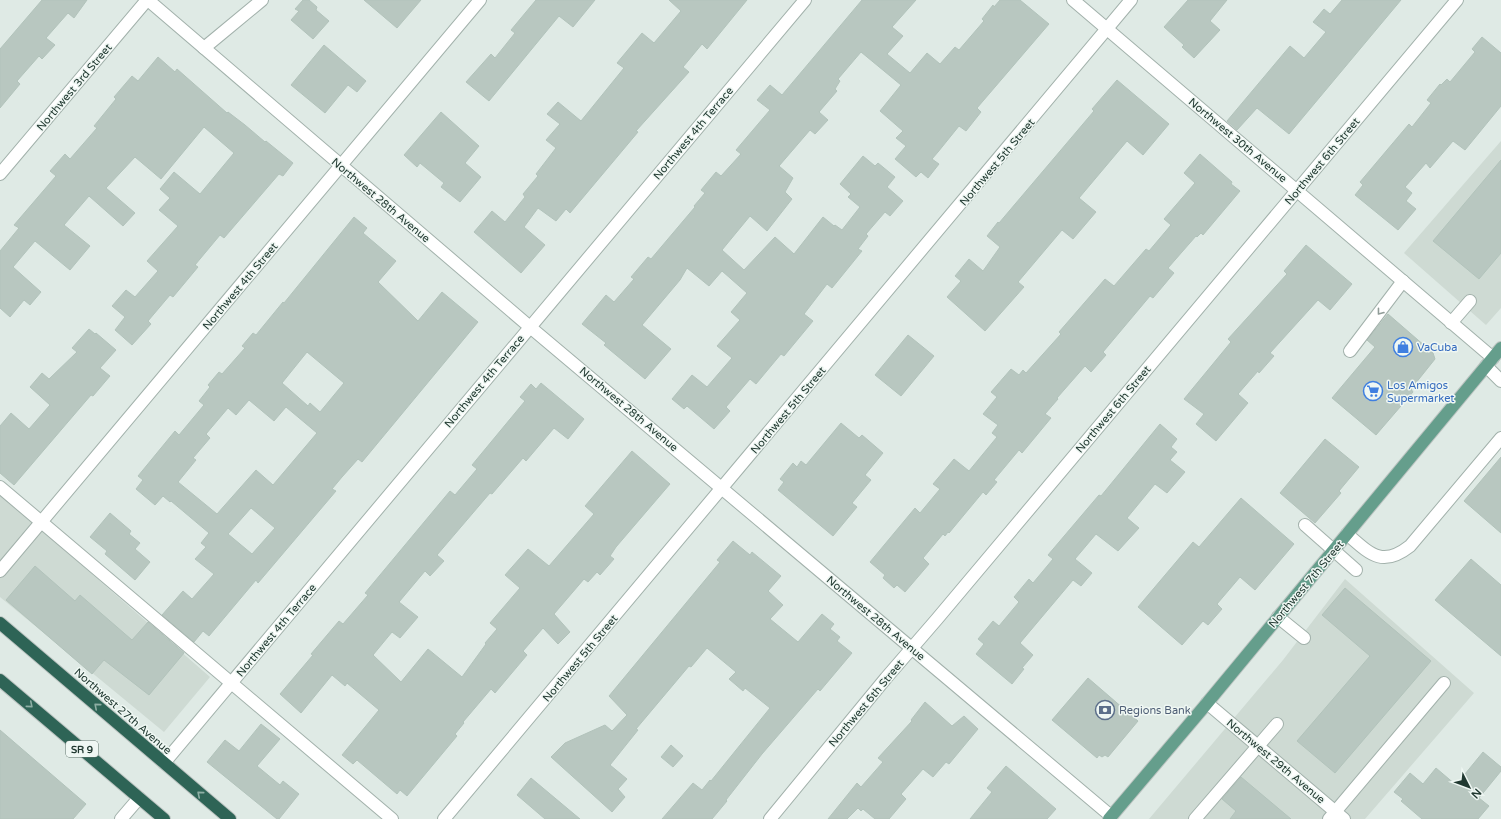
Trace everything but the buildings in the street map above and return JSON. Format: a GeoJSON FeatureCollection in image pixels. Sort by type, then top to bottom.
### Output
{"type":"FeatureCollection","features":[{"type":"Feature","properties":{"kind":"highway","name":"Northwest 27th Avenue"},"geometry":{"type":"LineString","coordinates":[[0,622],[230,819]]}},
{"type":"Feature","properties":{"kind":"highway","name":"SR 9"},"geometry":{"type":"LineString","coordinates":[[0,680],[164,819]]}},
{"type":"Feature","properties":{"kind":"main road","name":"Northwest 7th Street"},"geometry":{"type":"LineString","coordinates":[[1110,818],[1501,348]]}},
{"type":"Feature","properties":{"kind":"street","name":"Northwest 28th Avenue"},"geometry":{"type":"LineString","coordinates":[[148,0],[340,166],[723,488],[1110,818]]}},
{"type":"Feature","properties":{"kind":"street","name":"Northwest 3rd Street"},"geometry":{"type":"LineString","coordinates":[[0,174],[148,0]]}},
{"type":"Feature","properties":{"kind":"street"},"geometry":{"type":"LineString","coordinates":[[204,48],[262,0]]}},
{"type":"Feature","properties":{"kind":"street","name":"Northwest 4th Street"},"geometry":{"type":"LineString","coordinates":[[0,571],[480,0]]}},
{"type":"Feature","properties":{"kind":"street","name":"Northwest 4th Terrace"},"geometry":{"type":"LineString","coordinates":[[164,763],[805,0]]}},
{"type":"Feature","properties":{"kind":"street","name":"Northwest 30th Avenue"},"geometry":{"type":"LineString","coordinates":[[1073,0],[1298,190],[1451,323],[1489,362],[1501,381]]}},
{"type":"Feature","properties":{"kind":"street","name":"Northwest 5th Street"},"geometry":{"type":"LineString","coordinates":[[444,819],[1131,0]]}},
{"type":"Feature","properties":{"kind":"street","name":"Northwest 6th Street"},"geometry":{"type":"LineString","coordinates":[[770,819],[886,678],[912,649],[1457,0]]}},
{"type":"Feature","properties":{"kind":"street"},"geometry":{"type":"LineString","coordinates":[[1350,351],[1403,281]]}},
{"type":"Feature","properties":{"kind":"street"},"geometry":{"type":"LineString","coordinates":[[1451,323],[1470,301]]}},
{"type":"Feature","properties":{"kind":"street"},"geometry":{"type":"LineString","coordinates":[[1347,534],[1370,554],[1392,557],[1401,552],[1410,546],[1501,438]]}},
{"type":"Feature","properties":{"kind":"street"},"geometry":{"type":"LineString","coordinates":[[0,487],[392,819]]}},
{"type":"Feature","properties":{"kind":"street"},"geometry":{"type":"LineString","coordinates":[[1305,525],[1356,570]]}},
{"type":"Feature","properties":{"kind":"street"},"geometry":{"type":"LineString","coordinates":[[1278,617],[1304,638]]}},
{"type":"Feature","properties":{"kind":"street"},"geometry":{"type":"LineString","coordinates":[[1336,816],[1444,683]]}},
{"type":"Feature","properties":{"kind":"street","name":"Northwest 29th Avenue"},"geometry":{"type":"LineString","coordinates":[[1207,703],[1258,746],[1336,816]]}},
{"type":"Feature","properties":{"kind":"street"},"geometry":{"type":"LineString","coordinates":[[1195,819],[1277,724]]}},
{"type":"Feature","properties":{"kind":"street"},"geometry":{"type":"LineString","coordinates":[[121,819],[139,798]]}},
{"type":"Feature","properties":{"kind":"shaded area"},"geometry":{"type":"Polygon","coordinates":[[[1501,141],[1501,308],[1486,325],[1404,253],[1501,141]]]}},
{"type":"Feature","properties":{"kind":"shaded area"},"geometry":{"type":"Polygon","coordinates":[[[0,494],[210,677],[164,732],[0,597],[0,494]]]}},
{"type":"Feature","properties":{"kind":"shaded area"},"geometry":{"type":"Polygon","coordinates":[[[1345,579],[1474,693],[1365,819],[1149,819],[1283,660],[1345,579]]]}},
{"type":"Feature","properties":{"kind":"place","name":"VaCuba"},"geometry":{"type":"Point","coordinates":[1403,347]}},
{"type":"Feature","properties":{"kind":"place","name":"Los Amigos Supermarket"},"geometry":{"type":"Point","coordinates":[1373,391]}},
{"type":"Feature","properties":{"kind":"place","name":"Regions Bank"},"geometry":{"type":"Point","coordinates":[1105,710]}}]}
